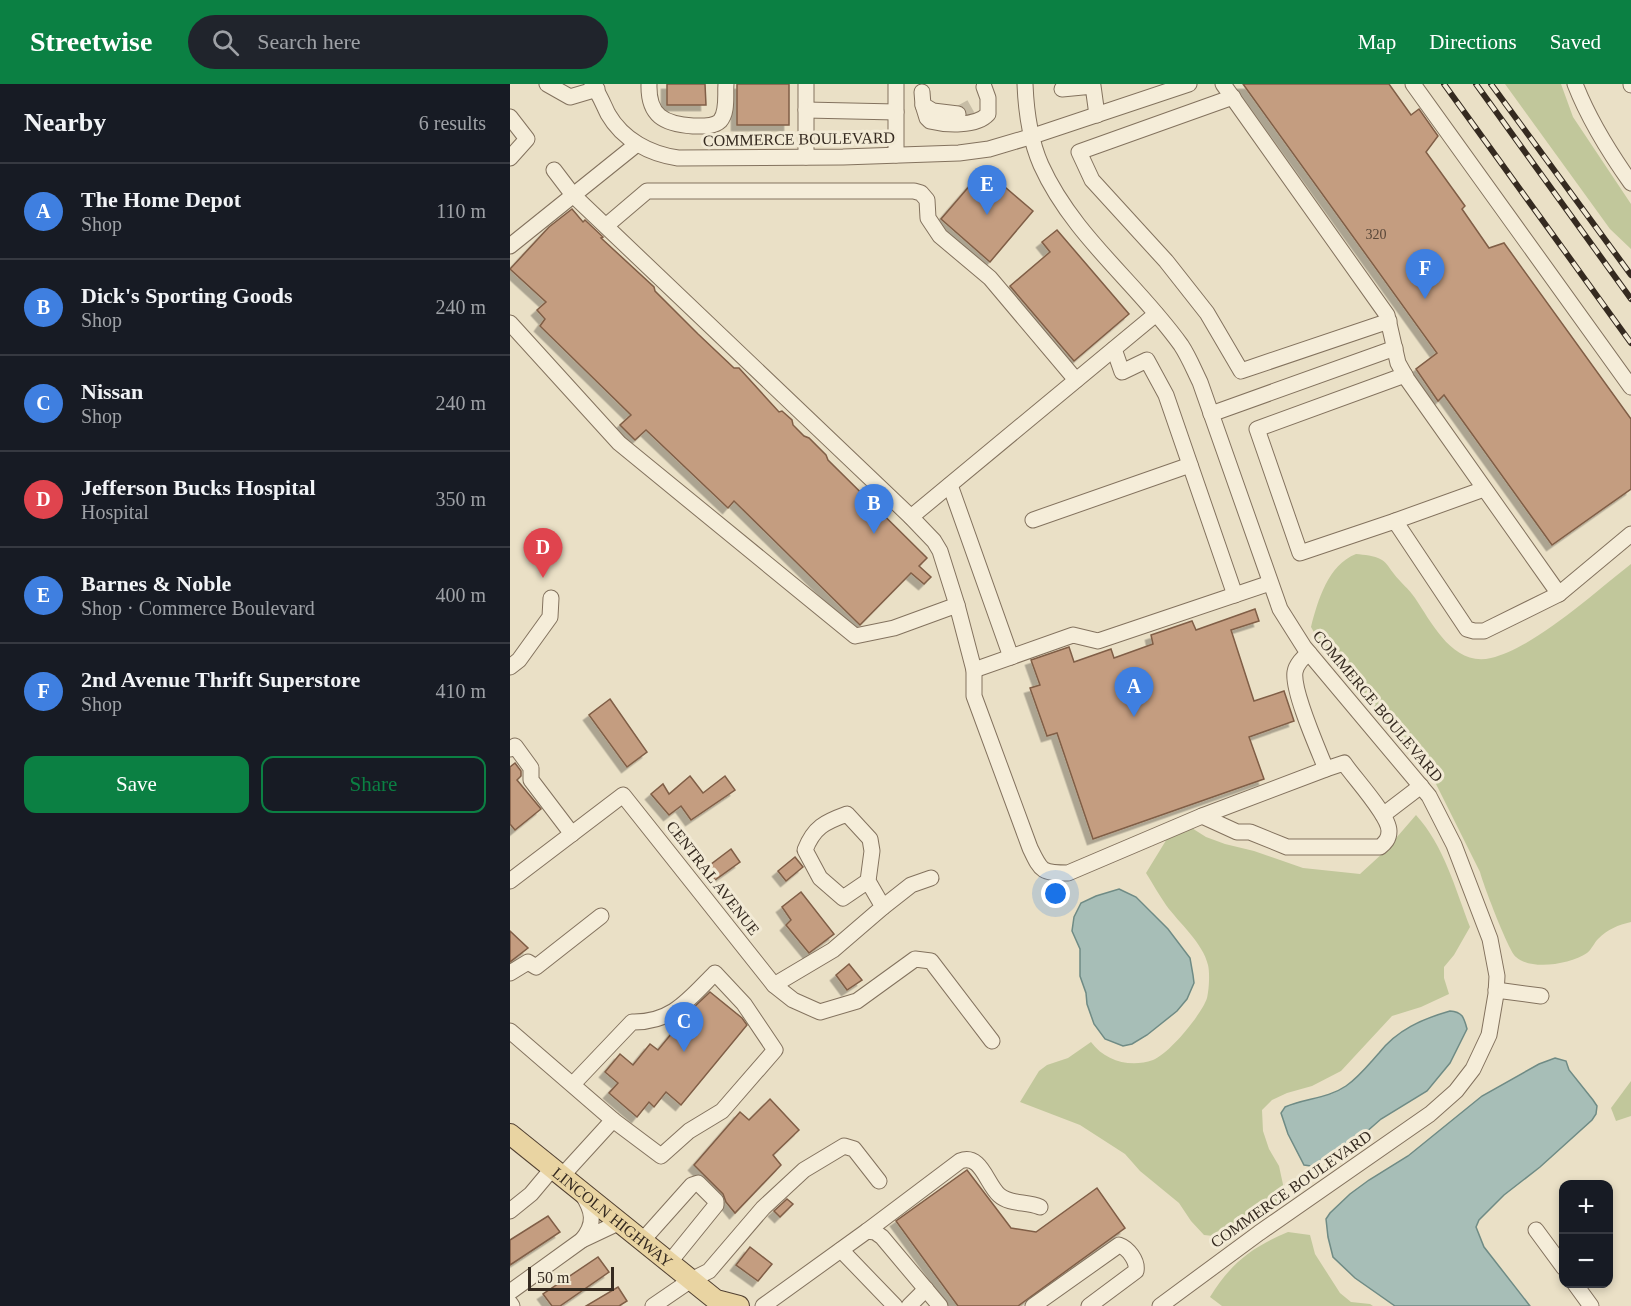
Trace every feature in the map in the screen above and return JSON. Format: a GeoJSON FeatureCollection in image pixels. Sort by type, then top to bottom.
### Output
{"type":"FeatureCollection","features":[{"type":"Feature","properties":{"kind":"main road","name":"LINCOLN HIGHWAY"},"geometry":{"type":"LineString","coordinates":[[514,1144],[557,1173],[717,1303],[739,1306]]}},
{"type":"Feature","properties":{"kind":"street"},"geometry":{"type":"LineString","coordinates":[[547,84],[570,97],[595,86]]}},
{"type":"Feature","properties":{"kind":"street"},"geometry":{"type":"LineString","coordinates":[[649,92],[661,117],[671,124],[701,126],[715,124],[721,119],[725,110],[726,84]]}},
{"type":"Feature","properties":{"kind":"street"},"geometry":{"type":"LineString","coordinates":[[806,84],[807,157]]}},
{"type":"Feature","properties":{"kind":"street","name":"COMMERCE BOULEVARD"},"geometry":{"type":"LineString","coordinates":[[1025,84],[1028,116],[1040,162],[1068,213],[1156,314],[1187,355],[1200,382],[1270,583],[1289,626],[1421,786],[1441,818],[1454,844],[1495,957],[1496,990],[1492,1023],[1473,1069],[1449,1098],[1430,1114],[1259,1233],[1160,1306]]}},
{"type":"Feature","properties":{"kind":"street"},"geometry":{"type":"LineString","coordinates":[[1032,136],[1189,84]]}},
{"type":"Feature","properties":{"kind":"street"},"geometry":{"type":"LineString","coordinates":[[1223,84],[1388,315],[1398,363],[1405,375],[1559,594]]}},
{"type":"Feature","properties":{"kind":"street"},"geometry":{"type":"LineString","coordinates":[[1413,84],[1631,387]]}},
{"type":"Feature","properties":{"kind":"street"},"geometry":{"type":"LineString","coordinates":[[1575,84],[1606,147],[1631,183]]}},
{"type":"Feature","properties":{"kind":"street"},"geometry":{"type":"LineString","coordinates":[[922,94],[927,118],[930,121],[978,122],[988,114],[988,98],[984,85]]}},
{"type":"Feature","properties":{"kind":"street"},"geometry":{"type":"LineString","coordinates":[[976,104],[984,85]]}},
{"type":"Feature","properties":{"kind":"street","name":"COMMERCE BOULEVARD"},"geometry":{"type":"LineString","coordinates":[[595,86],[610,117],[621,130],[637,144],[660,156],[678,158],[807,157],[959,153],[989,149],[1032,136]]}},
{"type":"Feature","properties":{"kind":"street"},"geometry":{"type":"LineString","coordinates":[[1062,89],[1093,87],[1097,115]]}},
{"type":"Feature","properties":{"kind":"street"},"geometry":{"type":"LineString","coordinates":[[896,155],[896,88],[922,94],[933,111],[958,114]]}},
{"type":"Feature","properties":{"kind":"street"},"geometry":{"type":"LineString","coordinates":[[1233,98],[1079,152],[1092,180],[1187,286],[1225,341],[1241,371],[1389,321]]}},
{"type":"Feature","properties":{"kind":"street"},"geometry":{"type":"LineString","coordinates":[[806,110],[896,112]]}},
{"type":"Feature","properties":{"kind":"street"},"geometry":{"type":"LineString","coordinates":[[510,117],[527,139],[510,158]]}},
{"type":"Feature","properties":{"kind":"street"},"geometry":{"type":"LineString","coordinates":[[510,246],[637,144]]}},
{"type":"Feature","properties":{"kind":"street"},"geometry":{"type":"LineString","coordinates":[[555,170],[573,195],[607,225],[934,541],[940,551],[957,604],[974,670],[974,696],[1039,867],[1050,873],[1068,873],[1202,816],[1344,763],[1387,820],[1389,833],[1386,842],[1380,847],[1287,847],[1250,832],[1237,832],[1202,816]]}},
{"type":"Feature","properties":{"kind":"street"},"geometry":{"type":"LineString","coordinates":[[607,225],[647,190],[914,191],[921,193],[927,200],[928,218],[940,236],[990,278],[1076,380]]}},
{"type":"Feature","properties":{"kind":"street"},"geometry":{"type":"LineString","coordinates":[[911,517],[1156,314]]}},
{"type":"Feature","properties":{"kind":"street"},"geometry":{"type":"LineString","coordinates":[[510,323],[619,443],[855,636],[894,628],[957,604]]}},
{"type":"Feature","properties":{"kind":"street"},"geometry":{"type":"LineString","coordinates":[[1211,414],[1395,348]]}},
{"type":"Feature","properties":{"kind":"street"},"geometry":{"type":"LineString","coordinates":[[1114,349],[1122,372],[1147,360],[1166,395],[1235,595]]}},
{"type":"Feature","properties":{"kind":"street"},"geometry":{"type":"LineString","coordinates":[[1405,375],[1257,429],[1300,553],[1484,489]]}},
{"type":"Feature","properties":{"kind":"street"},"geometry":{"type":"LineString","coordinates":[[1033,520],[1190,465]]}},
{"type":"Feature","properties":{"kind":"street"},"geometry":{"type":"LineString","coordinates":[[950,484],[1011,657]]}},
{"type":"Feature","properties":{"kind":"street"},"geometry":{"type":"LineString","coordinates":[[1395,521],[1467,629],[1474,631],[1484,631],[1559,594],[1631,534]]}},
{"type":"Feature","properties":{"kind":"street"},"geometry":{"type":"LineString","coordinates":[[974,670],[1073,635],[1098,641],[1270,583]]}},
{"type":"Feature","properties":{"kind":"street"},"geometry":{"type":"LineString","coordinates":[[510,667],[519,660],[550,617],[551,598]]}},
{"type":"Feature","properties":{"kind":"street"},"geometry":{"type":"LineString","coordinates":[[1309,653],[1303,658],[1295,672],[1298,693],[1326,769]]}},
{"type":"Feature","properties":{"kind":"street"},"geometry":{"type":"LineString","coordinates":[[510,749],[515,746],[531,768],[531,780],[572,834],[510,881]]}},
{"type":"Feature","properties":{"kind":"street"},"geometry":{"type":"LineString","coordinates":[[1383,815],[1421,786]]}},
{"type":"Feature","properties":{"kind":"street","name":"CENTRAL AVENUE"},"geometry":{"type":"LineString","coordinates":[[572,834],[623,795],[774,985],[793,1000],[820,1012],[857,1001],[915,959],[932,961],[992,1041]]}},
{"type":"Feature","properties":{"kind":"street"},"geometry":{"type":"LineString","coordinates":[[867,881],[843,898],[820,878],[805,850],[811,834],[827,821],[847,814],[870,840],[872,850],[867,881],[883,907]]}},
{"type":"Feature","properties":{"kind":"street"},"geometry":{"type":"LineString","coordinates":[[774,985],[833,950],[910,885],[931,878]]}},
{"type":"Feature","properties":{"kind":"street"},"geometry":{"type":"LineString","coordinates":[[510,973],[528,962],[536,967],[601,916]]}},
{"type":"Feature","properties":{"kind":"street"},"geometry":{"type":"LineString","coordinates":[[510,1031],[613,1120],[661,1156],[688,1131],[722,1111],[775,1050],[744,1004],[715,973],[674,1012],[646,1022],[632,1022],[573,1084]]}},
{"type":"Feature","properties":{"kind":"street"},"geometry":{"type":"LineString","coordinates":[[1496,990],[1541,996]]}},
{"type":"Feature","properties":{"kind":"street"},"geometry":{"type":"LineString","coordinates":[[512,1206],[557,1173],[613,1120]]}},
{"type":"Feature","properties":{"kind":"street"},"geometry":{"type":"LineString","coordinates":[[653,1306],[691,1280],[709,1271],[763,1208],[804,1170],[843,1146],[854,1149],[879,1181]]}},
{"type":"Feature","properties":{"kind":"street"},"geometry":{"type":"LineString","coordinates":[[763,1306],[967,1158],[974,1160],[999,1195],[1009,1200],[1031,1203],[1040,1207]]}},
{"type":"Feature","properties":{"kind":"street"},"geometry":{"type":"LineString","coordinates":[[642,1241],[692,1185],[698,1183],[716,1201],[716,1205],[669,1263]]}},
{"type":"Feature","properties":{"kind":"street"},"geometry":{"type":"LineString","coordinates":[[582,1194],[593,1218],[582,1240]]}},
{"type":"Feature","properties":{"kind":"street"},"geometry":{"type":"LineString","coordinates":[[510,1292],[582,1240],[618,1223]]}},
{"type":"Feature","properties":{"kind":"street"},"geometry":{"type":"LineString","coordinates":[[1536,1230],[1559,1262]]}},
{"type":"Feature","properties":{"kind":"street"},"geometry":{"type":"LineString","coordinates":[[867,1231],[875,1232],[882,1237],[940,1306]]}},
{"type":"Feature","properties":{"kind":"street"},"geometry":{"type":"LineString","coordinates":[[1033,1306],[1119,1245],[1125,1247],[1136,1263],[1136,1271],[1089,1306]]}},
{"type":"Feature","properties":{"kind":"street"},"geometry":{"type":"LineString","coordinates":[[841,1250],[895,1306]]}},
{"type":"Feature","properties":{"kind":"street"},"geometry":{"type":"LineString","coordinates":[[1578,1288],[1591,1306]]}},
{"type":"Feature","properties":{"kind":"street"},"geometry":{"type":"LineString","coordinates":[[909,1306],[926,1289]]}},
{"type":"Feature","properties":{"kind":"green space"},"geometry":{"type":"Polygon","coordinates":[[[1505,84],[1561,84],[1573,117],[1631,204],[1631,249],[1610,229],[1505,84]]]}},
{"type":"Feature","properties":{"kind":"green space"},"geometry":{"type":"Polygon","coordinates":[[[1356,554],[1372,556],[1384,561],[1413,595],[1445,641],[1465,656],[1478,659],[1491,658],[1526,643],[1564,618],[1631,564],[1631,922],[1617,926],[1606,933],[1587,953],[1580,957],[1561,963],[1541,965],[1531,964],[1516,957],[1502,931],[1480,872],[1436,784],[1326,653],[1311,627],[1317,606],[1331,575],[1346,559],[1356,554]]]}},
{"type":"Feature","properties":{"kind":"green space"},"geometry":{"type":"Polygon","coordinates":[[[1416,815],[1426,827],[1441,854],[1470,927],[1454,955],[1444,967],[1444,978],[1449,994],[1421,1007],[1392,1016],[1341,1071],[1312,1086],[1272,1100],[1262,1110],[1263,1131],[1269,1149],[1279,1166],[1284,1189],[1278,1201],[1256,1221],[1223,1237],[1204,1235],[1179,1203],[1140,1171],[1125,1154],[1080,1125],[1020,1102],[1039,1071],[1047,1065],[1068,1058],[1091,1042],[1103,1054],[1119,1061],[1136,1063],[1153,1060],[1176,1042],[1204,1005],[1209,982],[1209,968],[1205,957],[1196,941],[1166,905],[1146,873],[1173,829],[1187,825],[1206,837],[1303,868],[1360,874],[1384,852],[1416,815]]]}},
{"type":"Feature","properties":{"kind":"green space"},"geometry":{"type":"Polygon","coordinates":[[[1631,1081],[1631,1116],[1616,1121],[1611,1108],[1631,1081]]]}},
{"type":"Feature","properties":{"kind":"green space"},"geometry":{"type":"Polygon","coordinates":[[[1288,1232],[1310,1235],[1315,1254],[1340,1293],[1351,1302],[1373,1306],[1222,1306],[1210,1297],[1226,1275],[1243,1258],[1263,1244],[1288,1232]]]}},
{"type":"Feature","properties":{"kind":"water"},"geometry":{"type":"Polygon","coordinates":[[[1119,889],[1136,897],[1168,929],[1190,958],[1194,983],[1187,999],[1177,1011],[1147,1035],[1132,1044],[1123,1046],[1105,1039],[1094,1024],[1080,976],[1080,949],[1072,931],[1074,917],[1081,903],[1119,889]]]}},
{"type":"Feature","properties":{"kind":"water"},"geometry":{"type":"Polygon","coordinates":[[[1450,1011],[1462,1016],[1467,1029],[1450,1063],[1427,1091],[1381,1119],[1349,1147],[1311,1166],[1304,1165],[1288,1134],[1281,1113],[1285,1107],[1324,1096],[1346,1086],[1402,1032],[1420,1022],[1450,1011]]]}},
{"type":"Feature","properties":{"kind":"water"},"geometry":{"type":"Polygon","coordinates":[[[1555,1058],[1566,1061],[1569,1070],[1597,1106],[1596,1114],[1540,1167],[1504,1195],[1479,1220],[1476,1227],[1484,1247],[1530,1306],[1395,1306],[1355,1278],[1333,1257],[1326,1219],[1350,1194],[1408,1156],[1482,1096],[1539,1064],[1555,1058]]]}},
{"type":"Feature","properties":{"kind":"building"},"geometry":{"type":"Polygon","coordinates":[[[667,84],[705,84],[706,105],[667,105],[667,84]]]}},
{"type":"Feature","properties":{"kind":"building"},"geometry":{"type":"Polygon","coordinates":[[[737,84],[789,84],[789,125],[737,125],[737,84]]]}},
{"type":"Feature","properties":{"kind":"building"},"geometry":{"type":"Polygon","coordinates":[[[1243,84],[1389,84],[1411,115],[1419,109],[1438,136],[1426,152],[1465,206],[1462,209],[1489,248],[1504,243],[1631,419],[1631,489],[1552,545],[1444,395],[1438,401],[1416,369],[1437,353],[1243,84]]]}},
{"type":"Feature","properties":{"kind":"building"},"geometry":{"type":"Polygon","coordinates":[[[984,169],[1033,211],[990,262],[941,219],[984,169]]]}},
{"type":"Feature","properties":{"kind":"building"},"geometry":{"type":"Polygon","coordinates":[[[572,209],[583,222],[585,220],[654,287],[655,291],[698,334],[734,368],[739,368],[779,412],[782,411],[792,420],[793,425],[809,438],[828,460],[927,558],[919,566],[931,577],[924,584],[911,573],[860,625],[734,501],[728,508],[646,430],[635,440],[620,425],[631,415],[540,326],[545,319],[537,310],[546,302],[510,269],[549,227],[572,209]]]}},
{"type":"Feature","properties":{"kind":"building"},"geometry":{"type":"Polygon","coordinates":[[[1057,230],[1129,314],[1074,361],[1010,286],[1050,252],[1042,242],[1057,230]]]}},
{"type":"Feature","properties":{"kind":"building"},"geometry":{"type":"Polygon","coordinates":[[[1255,609],[1259,621],[1231,630],[1254,701],[1284,691],[1294,721],[1249,737],[1264,779],[1093,839],[1057,733],[1047,736],[1030,688],[1040,685],[1031,660],[1069,647],[1074,662],[1111,649],[1114,658],[1153,644],[1151,635],[1192,621],[1196,630],[1255,609]]]}},
{"type":"Feature","properties":{"kind":"building"},"geometry":{"type":"Polygon","coordinates":[[[610,699],[647,752],[627,767],[589,715],[610,699]]]}},
{"type":"Feature","properties":{"kind":"building"},"geometry":{"type":"Polygon","coordinates":[[[515,763],[521,771],[521,776],[517,780],[541,809],[515,830],[510,824],[510,767],[515,763]]]}},
{"type":"Feature","properties":{"kind":"building"},"geometry":{"type":"Polygon","coordinates":[[[690,776],[703,793],[725,776],[735,790],[691,820],[681,806],[669,815],[651,794],[663,784],[669,794],[690,776]]]}},
{"type":"Feature","properties":{"kind":"building"},"geometry":{"type":"Polygon","coordinates":[[[731,849],[740,862],[715,880],[706,868],[731,849]]]}},
{"type":"Feature","properties":{"kind":"building"},"geometry":{"type":"Polygon","coordinates":[[[795,857],[803,867],[786,881],[778,871],[795,857]]]}},
{"type":"Feature","properties":{"kind":"building"},"geometry":{"type":"Polygon","coordinates":[[[801,892],[834,934],[809,953],[786,925],[791,920],[782,907],[801,892]]]}},
{"type":"Feature","properties":{"kind":"building"},"geometry":{"type":"Polygon","coordinates":[[[510,931],[528,948],[510,962],[510,931]]]}},
{"type":"Feature","properties":{"kind":"building"},"geometry":{"type":"Polygon","coordinates":[[[849,964],[862,980],[847,990],[836,975],[849,964]]]}},
{"type":"Feature","properties":{"kind":"building"},"geometry":{"type":"Polygon","coordinates":[[[710,992],[742,1018],[747,1025],[681,1105],[666,1092],[654,1107],[649,1102],[637,1117],[609,1093],[618,1083],[605,1072],[620,1054],[633,1065],[650,1044],[658,1050],[691,1010],[710,992]]]}},
{"type":"Feature","properties":{"kind":"building"},"geometry":{"type":"Polygon","coordinates":[[[770,1099],[799,1130],[773,1155],[781,1165],[735,1213],[723,1194],[694,1165],[740,1112],[749,1120],[770,1099]]]}},
{"type":"Feature","properties":{"kind":"building"},"geometry":{"type":"Polygon","coordinates":[[[967,1170],[1011,1228],[1036,1232],[1097,1188],[1125,1228],[1018,1306],[958,1306],[896,1221],[967,1170]]]}},
{"type":"Feature","properties":{"kind":"building"},"geometry":{"type":"Polygon","coordinates":[[[787,1199],[793,1204],[780,1217],[774,1211],[787,1199]]]}},
{"type":"Feature","properties":{"kind":"building"},"geometry":{"type":"Polygon","coordinates":[[[548,1216],[560,1232],[510,1265],[510,1240],[548,1216]]]}},
{"type":"Feature","properties":{"kind":"building"},"geometry":{"type":"Polygon","coordinates":[[[750,1247],[772,1264],[758,1281],[736,1265],[750,1247]]]}},
{"type":"Feature","properties":{"kind":"building"},"geometry":{"type":"Polygon","coordinates":[[[598,1257],[609,1272],[560,1306],[552,1306],[543,1294],[598,1257]]]}},
{"type":"Feature","properties":{"kind":"building"},"geometry":{"type":"Polygon","coordinates":[[[618,1287],[627,1301],[619,1306],[586,1306],[618,1287]]]}},
{"type":"Feature","properties":{"kind":"tunnel"},"geometry":{"type":"LineString","coordinates":[[958,114],[976,104]]}},
{"type":"Feature","properties":{"kind":"railway"},"geometry":{"type":"LineString","coordinates":[[1444,84],[1631,343]]}},
{"type":"Feature","properties":{"kind":"railway"},"geometry":{"type":"LineString","coordinates":[[1476,84],[1631,299]]}},
{"type":"Feature","properties":{"kind":"railway"},"geometry":{"type":"LineString","coordinates":[[1491,84],[1631,275]]}},
{"type":"Feature","properties":{"kind":"place","name":"Barnes & Noble"},"geometry":{"type":"Point","coordinates":[987,215]}},
{"type":"Feature","properties":{"kind":"place","name":"2nd Avenue Thrift Superstore"},"geometry":{"type":"Point","coordinates":[1425,299]}},
{"type":"Feature","properties":{"kind":"place","name":"Dick's Sporting Goods"},"geometry":{"type":"Point","coordinates":[874,534]}},
{"type":"Feature","properties":{"kind":"place","name":"Jefferson Bucks Hospital"},"geometry":{"type":"Point","coordinates":[543,578]}},
{"type":"Feature","properties":{"kind":"place","name":"The Home Depot"},"geometry":{"type":"Point","coordinates":[1134,717]}},
{"type":"Feature","properties":{"kind":"place","name":"Nissan"},"geometry":{"type":"Point","coordinates":[684,1052]}}]}
